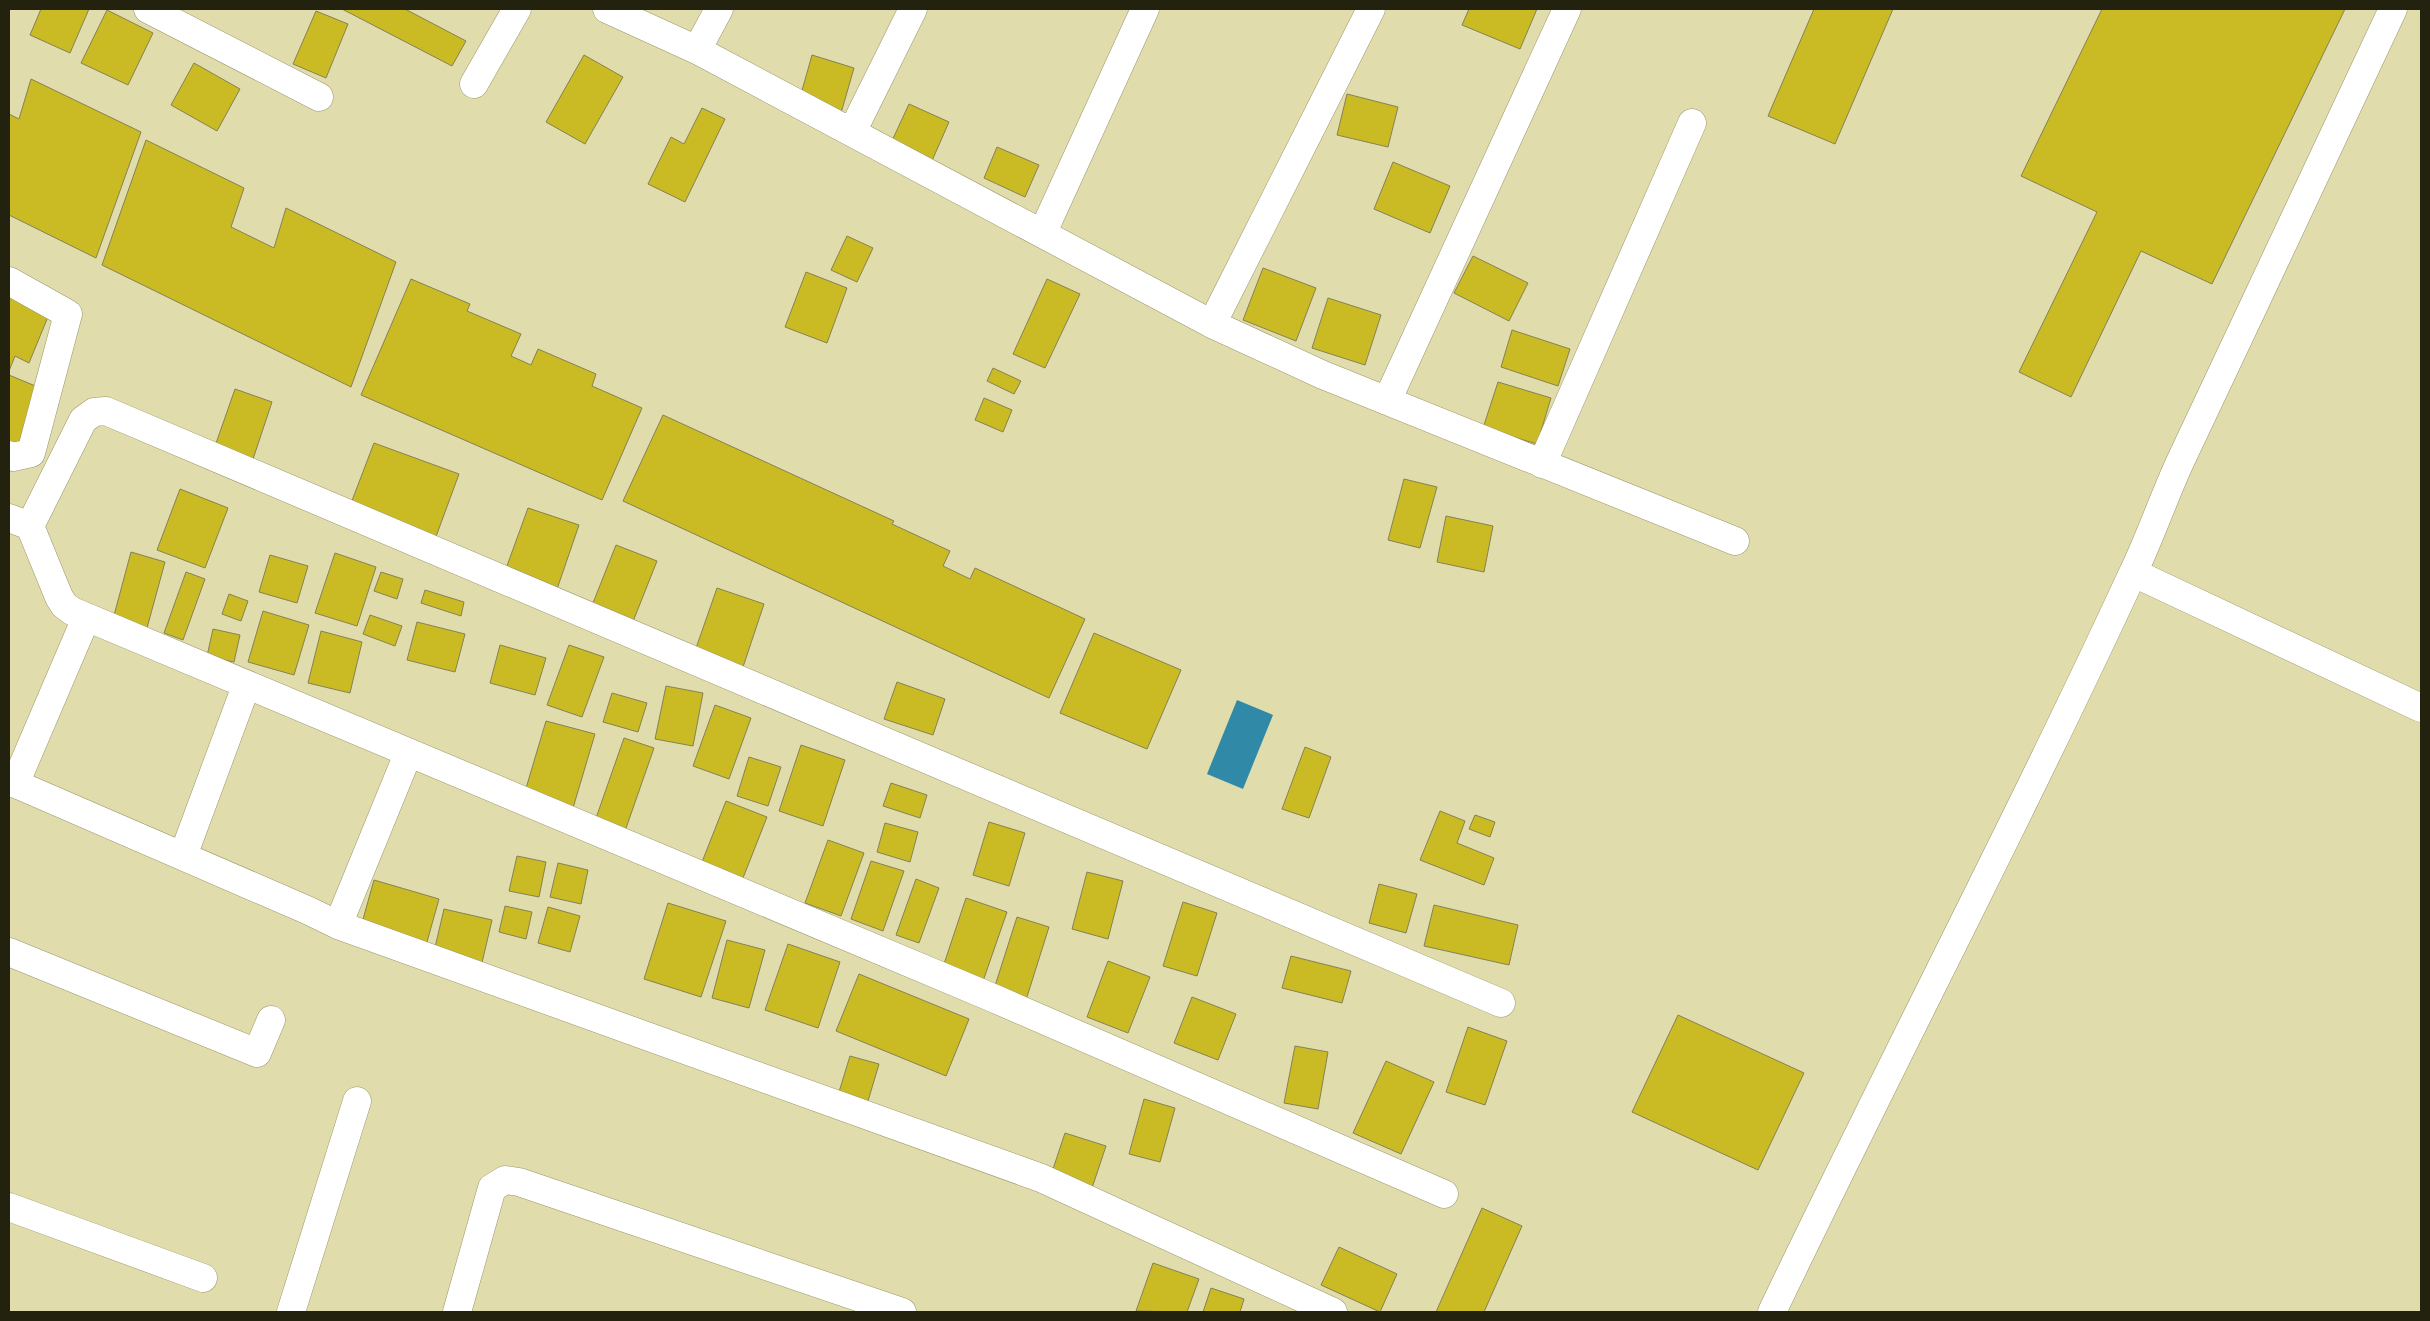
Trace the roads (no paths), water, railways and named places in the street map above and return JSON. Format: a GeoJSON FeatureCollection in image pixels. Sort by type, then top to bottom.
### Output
{"type":"FeatureCollection","features":[{"type":"Feature","properties":{"kind":"street"},"geometry":{"type":"LineString","coordinates":[[148,9],[319,97]]}},
{"type":"Feature","properties":{"kind":"street"},"geometry":{"type":"LineString","coordinates":[[474,84],[517,9]]}},
{"type":"Feature","properties":{"kind":"street"},"geometry":{"type":"LineString","coordinates":[[607,9],[697,50],[1043,232],[1212,324],[1323,375],[1735,541]]}},
{"type":"Feature","properties":{"kind":"street"},"geometry":{"type":"LineString","coordinates":[[697,50],[718,9]]}},
{"type":"Feature","properties":{"kind":"street"},"geometry":{"type":"LineString","coordinates":[[852,132],[913,9]]}},
{"type":"Feature","properties":{"kind":"street"},"geometry":{"type":"LineString","coordinates":[[1043,232],[1145,9]]}},
{"type":"Feature","properties":{"kind":"street"},"geometry":{"type":"LineString","coordinates":[[1212,324],[1371,9]]}},
{"type":"Feature","properties":{"kind":"street"},"geometry":{"type":"LineString","coordinates":[[1387,401],[1567,9]]}},
{"type":"Feature","properties":{"kind":"street"},"geometry":{"type":"LineString","coordinates":[[1772,1312],[1863,1122],[2134,573],[2178,466],[2278,258],[2393,9]]}},
{"type":"Feature","properties":{"kind":"street"},"geometry":{"type":"LineString","coordinates":[[1542,464],[1692,122]]}},
{"type":"Feature","properties":{"kind":"street"},"geometry":{"type":"LineString","coordinates":[[9,281],[68,314],[32,453],[13,457],[9,456]]}},
{"type":"Feature","properties":{"kind":"street"},"geometry":{"type":"LineString","coordinates":[[1444,1194],[993,998],[86,618],[64,605],[19,522],[83,420],[94,412],[106,411],[1501,1003]]}},
{"type":"Feature","properties":{"kind":"street"},"geometry":{"type":"LineString","coordinates":[[2134,573],[2421,708]]}},
{"type":"Feature","properties":{"kind":"street"},"geometry":{"type":"LineString","coordinates":[[86,618],[12,783],[338,925],[1041,1178],[1332,1312]]}},
{"type":"Feature","properties":{"kind":"street"},"geometry":{"type":"LineString","coordinates":[[183,856],[246,686]]}},
{"type":"Feature","properties":{"kind":"street"},"geometry":{"type":"LineString","coordinates":[[338,925],[408,754]]}},
{"type":"Feature","properties":{"kind":"street"},"geometry":{"type":"LineString","coordinates":[[9,952],[257,1053],[270,1020]]}},
{"type":"Feature","properties":{"kind":"street"},"geometry":{"type":"LineString","coordinates":[[291,1312],[357,1101]]}},
{"type":"Feature","properties":{"kind":"street"},"geometry":{"type":"LineString","coordinates":[[457,1312],[492,1188],[505,1180],[519,1182],[902,1312]]}},
{"type":"Feature","properties":{"kind":"street"},"geometry":{"type":"LineString","coordinates":[[9,1207],[203,1278]]}},
{"type":"Feature","properties":{"kind":"water"},"geometry":{"type":"Polygon","coordinates":[[[1237,700],[1273,715],[1243,789],[1207,774],[1237,700]]]}}]}
